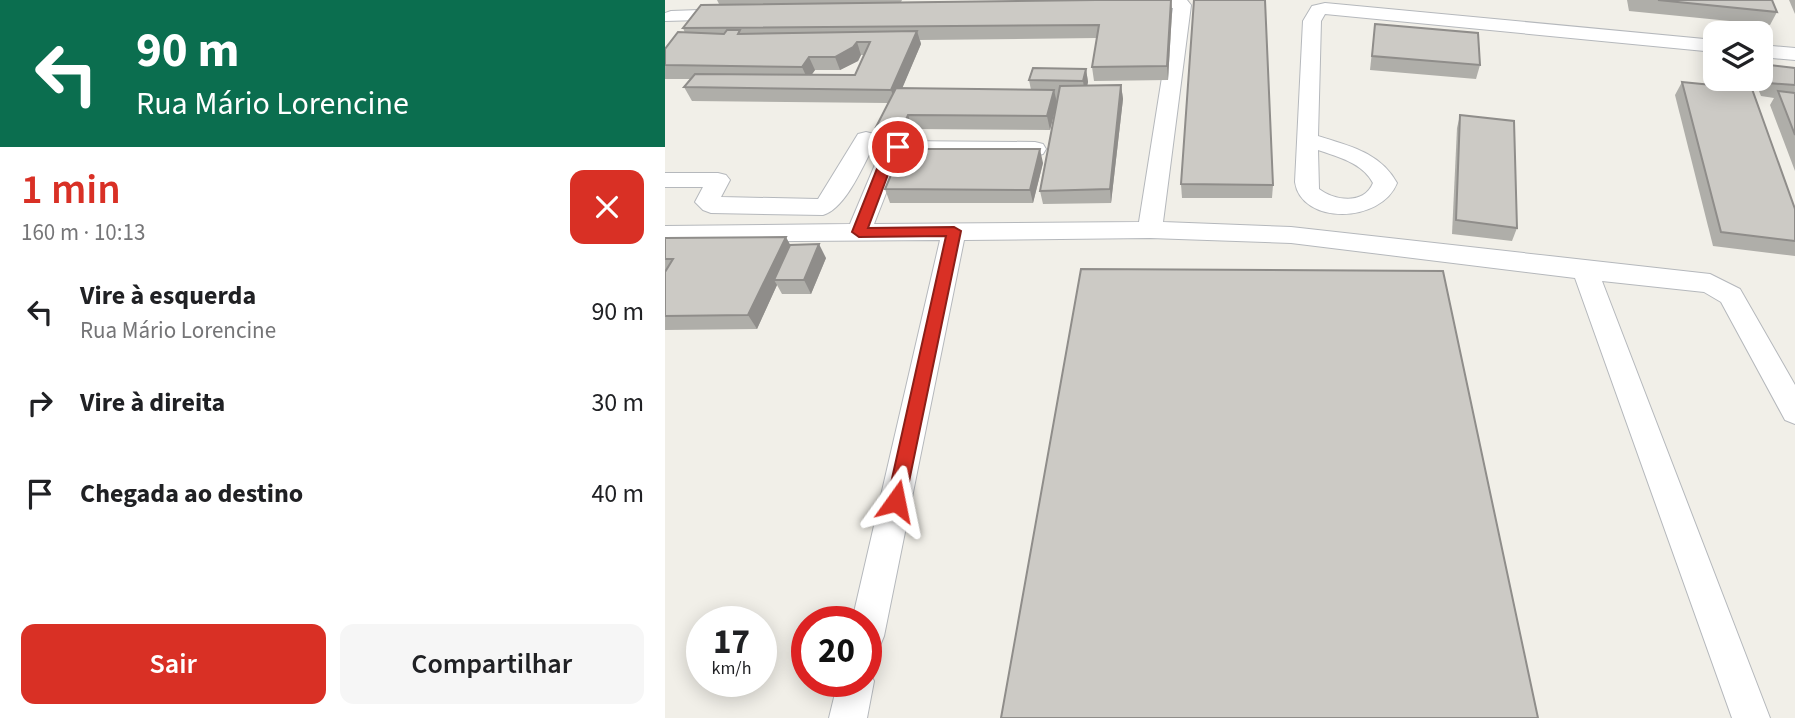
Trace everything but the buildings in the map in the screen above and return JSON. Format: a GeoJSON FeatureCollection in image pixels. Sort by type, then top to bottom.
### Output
{"type":"FeatureCollection","features":[{"type":"Feature","properties":{"kind":"street"},"geometry":{"type":"LineString","coordinates":[[668,20],[684,0]]}},
{"type":"Feature","properties":{"kind":"street"},"geometry":{"type":"LineString","coordinates":[[1476,0],[1476,23]]}},
{"type":"Feature","properties":{"kind":"street"},"geometry":{"type":"LineString","coordinates":[[1109,4],[1178,2],[1182,5],[1150,230]]}},
{"type":"Feature","properties":{"kind":"street"},"geometry":{"type":"LineString","coordinates":[[1309,140],[1312,22],[1318,10],[1336,8],[1703,45]]}},
{"type":"Feature","properties":{"kind":"street"},"geometry":{"type":"LineString","coordinates":[[668,20],[753,14]]}},
{"type":"Feature","properties":{"kind":"street"},"geometry":{"type":"LineString","coordinates":[[1773,52],[1795,54]]}},
{"type":"Feature","properties":{"kind":"street"},"geometry":{"type":"LineString","coordinates":[[665,180],[718,180],[708,202],[711,205],[823,207],[831,201],[866,139]]}},
{"type":"Feature","properties":{"kind":"street"},"geometry":{"type":"LineString","coordinates":[[859,232],[893,148],[1035,149]]}},
{"type":"Feature","properties":{"kind":"street"},"geometry":{"type":"LineString","coordinates":[[665,233],[1150,230],[1291,235],[1710,284],[1723,289],[1731,296],[1795,412]]}},
{"type":"Feature","properties":{"kind":"street"},"geometry":{"type":"LineString","coordinates":[[873,606],[954,231]]}},
{"type":"Feature","properties":{"kind":"street"},"geometry":{"type":"LineString","coordinates":[[1585,270],[1751,718]]}},
{"type":"Feature","properties":{"kind":"street"},"geometry":{"type":"LineString","coordinates":[[848,718],[853,697]]}},
{"type":"Feature","properties":{"kind":"route"},"geometry":{"type":"LineString","coordinates":[[896,501],[954,231],[859,232],[890,151],[898,147]]}}]}
